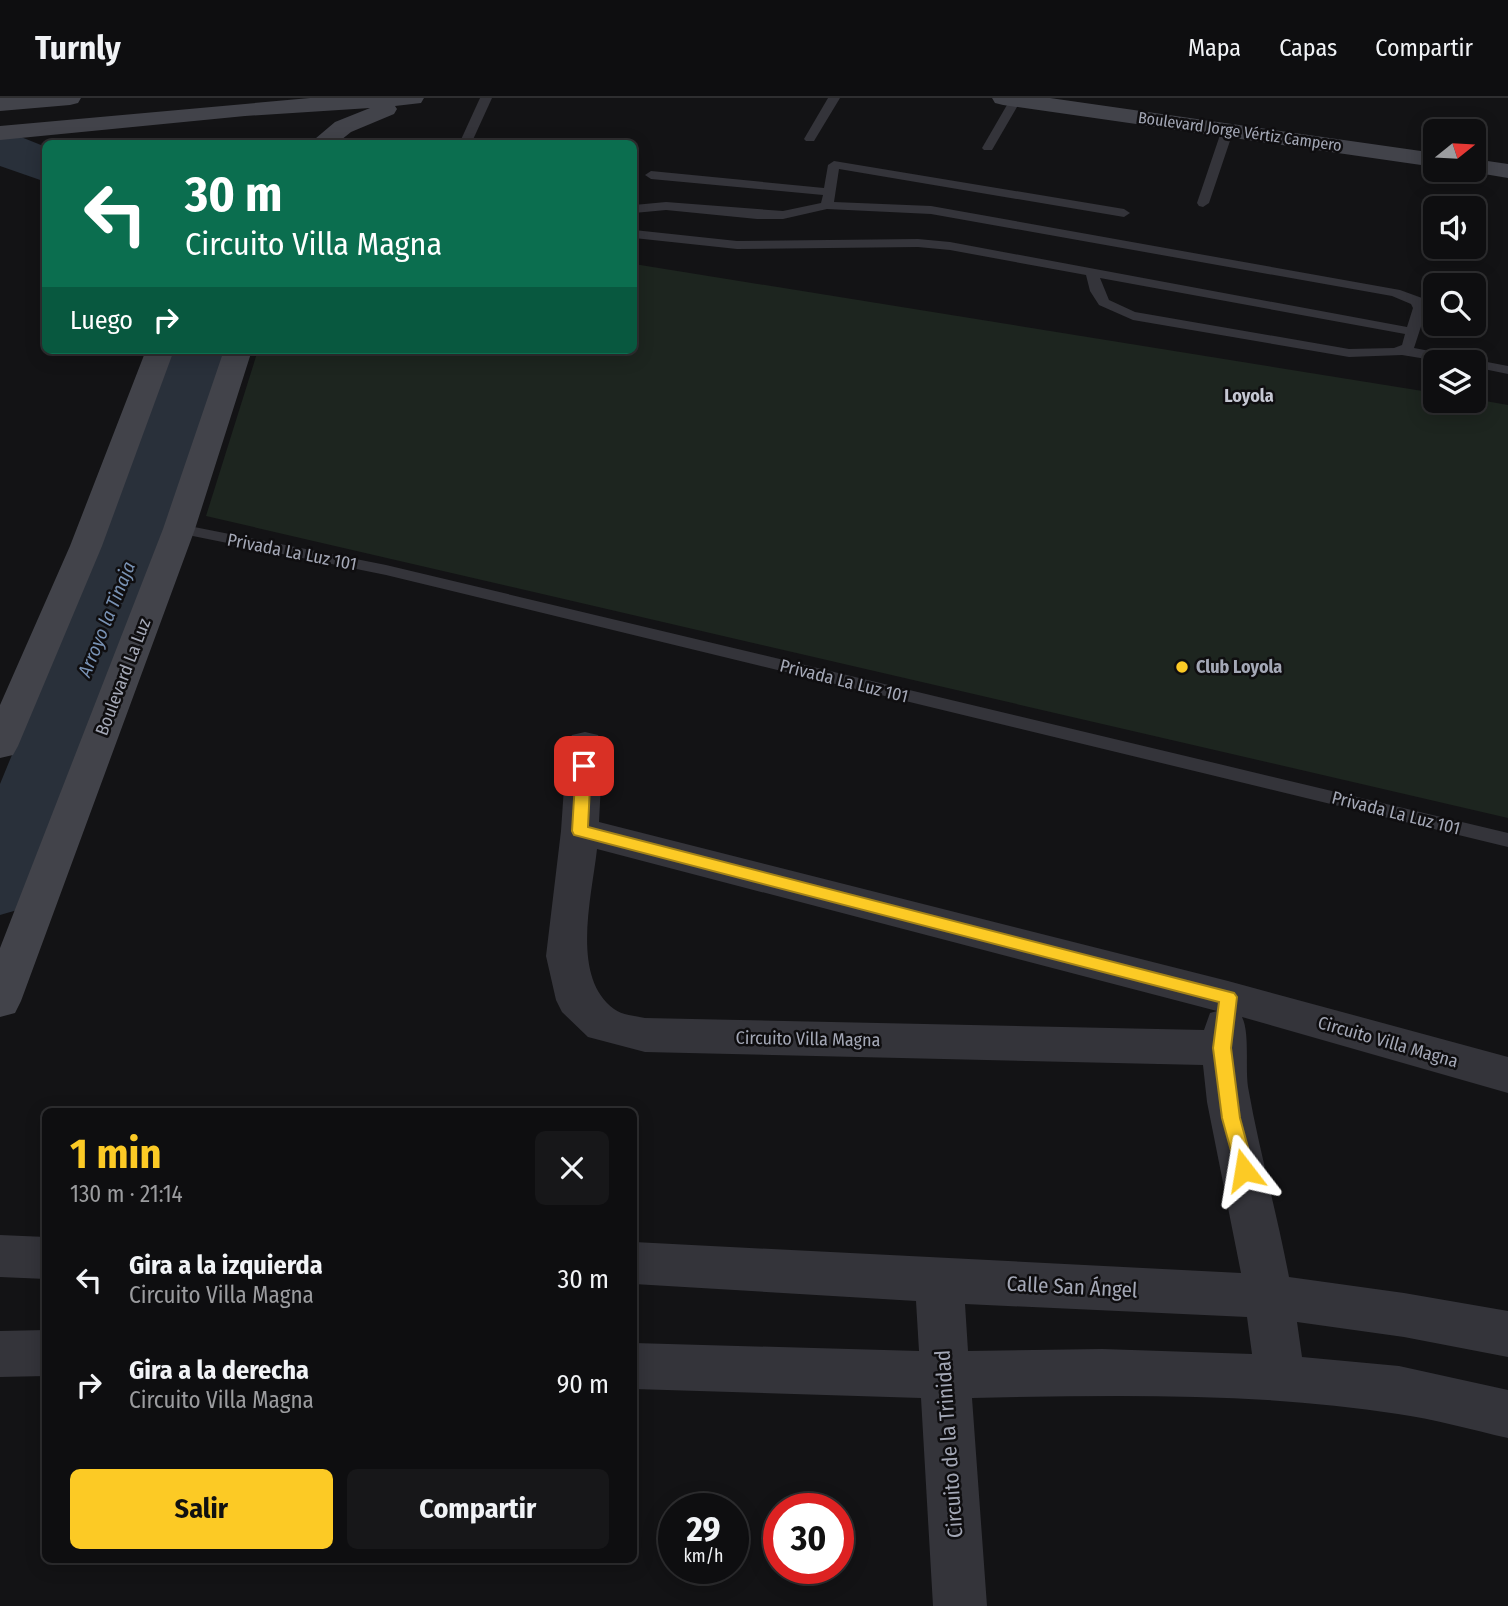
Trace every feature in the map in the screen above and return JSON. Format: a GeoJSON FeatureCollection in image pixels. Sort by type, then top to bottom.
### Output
{"type":"FeatureCollection","features":[{"type":"Feature","properties":{"kind":"main road"},"geometry":{"type":"LineString","coordinates":[[70,98],[10,103],[9,132],[246,104],[412,98]]}},
{"type":"Feature","properties":{"kind":"main road"},"geometry":{"type":"LineString","coordinates":[[325,140],[343,127],[412,98]]}},
{"type":"Feature","properties":{"kind":"main road","name":"Boulevard Jorge Vértiz Campero"},"geometry":{"type":"LineString","coordinates":[[1009,99],[1423,158]]}},
{"type":"Feature","properties":{"kind":"main road"},"geometry":{"type":"LineString","coordinates":[[308,140],[321,101]]}},
{"type":"Feature","properties":{"kind":"main road"},"geometry":{"type":"LineString","coordinates":[[237,132],[246,104]]}},
{"type":"Feature","properties":{"kind":"main road"},"geometry":{"type":"LineString","coordinates":[[1486,168],[1508,171]]}},
{"type":"Feature","properties":{"kind":"main road"},"geometry":{"type":"LineString","coordinates":[[0,746],[86,546],[158,354]]}},
{"type":"Feature","properties":{"kind":"main road","name":"Boulevard La Luz"},"geometry":{"type":"LineString","coordinates":[[0,1001],[179,529],[237,354]]}},
{"type":"Feature","properties":{"kind":"street","name":"Circuito Villa Magna"},"geometry":{"type":"LineString","coordinates":[[585,744],[580,831],[566,956],[577,1000],[603,1026],[645,1035],[1222,1048]]}},
{"type":"Feature","properties":{"kind":"street","name":"Circuito Villa Magna"},"geometry":{"type":"LineString","coordinates":[[580,831],[1228,997],[1508,1075]]}},
{"type":"Feature","properties":{"kind":"street"},"geometry":{"type":"LineString","coordinates":[[1228,997],[1222,1048],[1231,1118],[1270,1296],[1280,1378]]}},
{"type":"Feature","properties":{"kind":"street"},"geometry":{"type":"LineString","coordinates":[[0,1256],[42,1258]]}},
{"type":"Feature","properties":{"kind":"street","name":"Calle San Ángel"},"geometry":{"type":"LineString","coordinates":[[637,1263],[939,1281],[1270,1296],[1404,1315],[1508,1334]]}},
{"type":"Feature","properties":{"kind":"street","name":"Circuito de la Trinidad"},"geometry":{"type":"LineString","coordinates":[[939,1281],[960,1606]]}},
{"type":"Feature","properties":{"kind":"street"},"geometry":{"type":"LineString","coordinates":[[0,1354],[42,1353]]}},
{"type":"Feature","properties":{"kind":"street"},"geometry":{"type":"LineString","coordinates":[[637,1366],[945,1374],[1102,1372],[1280,1378],[1399,1390],[1508,1414]]}},
{"type":"Feature","properties":{"kind":"lane"},"geometry":{"type":"LineString","coordinates":[[467,140],[486,98]]}},
{"type":"Feature","properties":{"kind":"lane"},"geometry":{"type":"LineString","coordinates":[[810,138],[834,98]]}},
{"type":"Feature","properties":{"kind":"lane"},"geometry":{"type":"LineString","coordinates":[[988,148],[1009,99]]}},
{"type":"Feature","properties":{"kind":"lane"},"geometry":{"type":"LineString","coordinates":[[1203,203],[1228,130]]}},
{"type":"Feature","properties":{"kind":"lane"},"geometry":{"type":"LineString","coordinates":[[828,199],[834,165],[1124,213]]}},
{"type":"Feature","properties":{"kind":"lane"},"geometry":{"type":"LineString","coordinates":[[651,175],[943,212],[1395,293],[1417,302],[1420,308],[1408,347],[1373,354],[1349,353],[1133,316],[1101,302],[1095,292],[1093,272]]}},
{"type":"Feature","properties":{"kind":"lane"},"geometry":{"type":"LineString","coordinates":[[637,208],[666,206],[783,215],[828,199]]}},
{"type":"Feature","properties":{"kind":"lane"},"geometry":{"type":"LineString","coordinates":[[637,234],[737,245],[929,244],[1414,332]]}},
{"type":"Feature","properties":{"kind":"lane"},"geometry":{"type":"LineString","coordinates":[[1400,350],[1423,354]]}},
{"type":"Feature","properties":{"kind":"lane"},"geometry":{"type":"LineString","coordinates":[[1486,365],[1508,370]]}},
{"type":"Feature","properties":{"kind":"lane","name":"Privada La Luz 101"},"geometry":{"type":"LineString","coordinates":[[179,529],[399,574],[1508,840]]}},
{"type":"Feature","properties":{"kind":"shaded area","name":"Club Loyola"},"geometry":{"type":"Polygon","coordinates":[[[637,264],[1423,391],[1423,413],[1486,413],[1486,401],[1508,405],[1508,818],[206,516],[257,354],[637,354],[637,264]]]}},
{"type":"Feature","properties":{"kind":"waterway","name":"Arroyo la Tinaja"},"geometry":{"type":"LineString","coordinates":[[2,148],[42,164]]}},
{"type":"Feature","properties":{"kind":"waterway","name":"Arroyo la Tinaja"},"geometry":{"type":"LineString","coordinates":[[0,883],[139,533],[198,354]]}},
{"type":"Feature","properties":{"kind":"place","name":"Club Loyola"},"geometry":{"type":"Point","coordinates":[1182,667]}},
{"type":"Feature","properties":{"kind":"district","name":"Loyola"},"geometry":{"type":"Point","coordinates":[1249,396]}},
{"type":"Feature","properties":{"kind":"route"},"geometry":{"type":"LineString","coordinates":[[584,766],[580,831],[1228,997],[1222,1048],[1231,1118],[1244,1170]]}}]}
